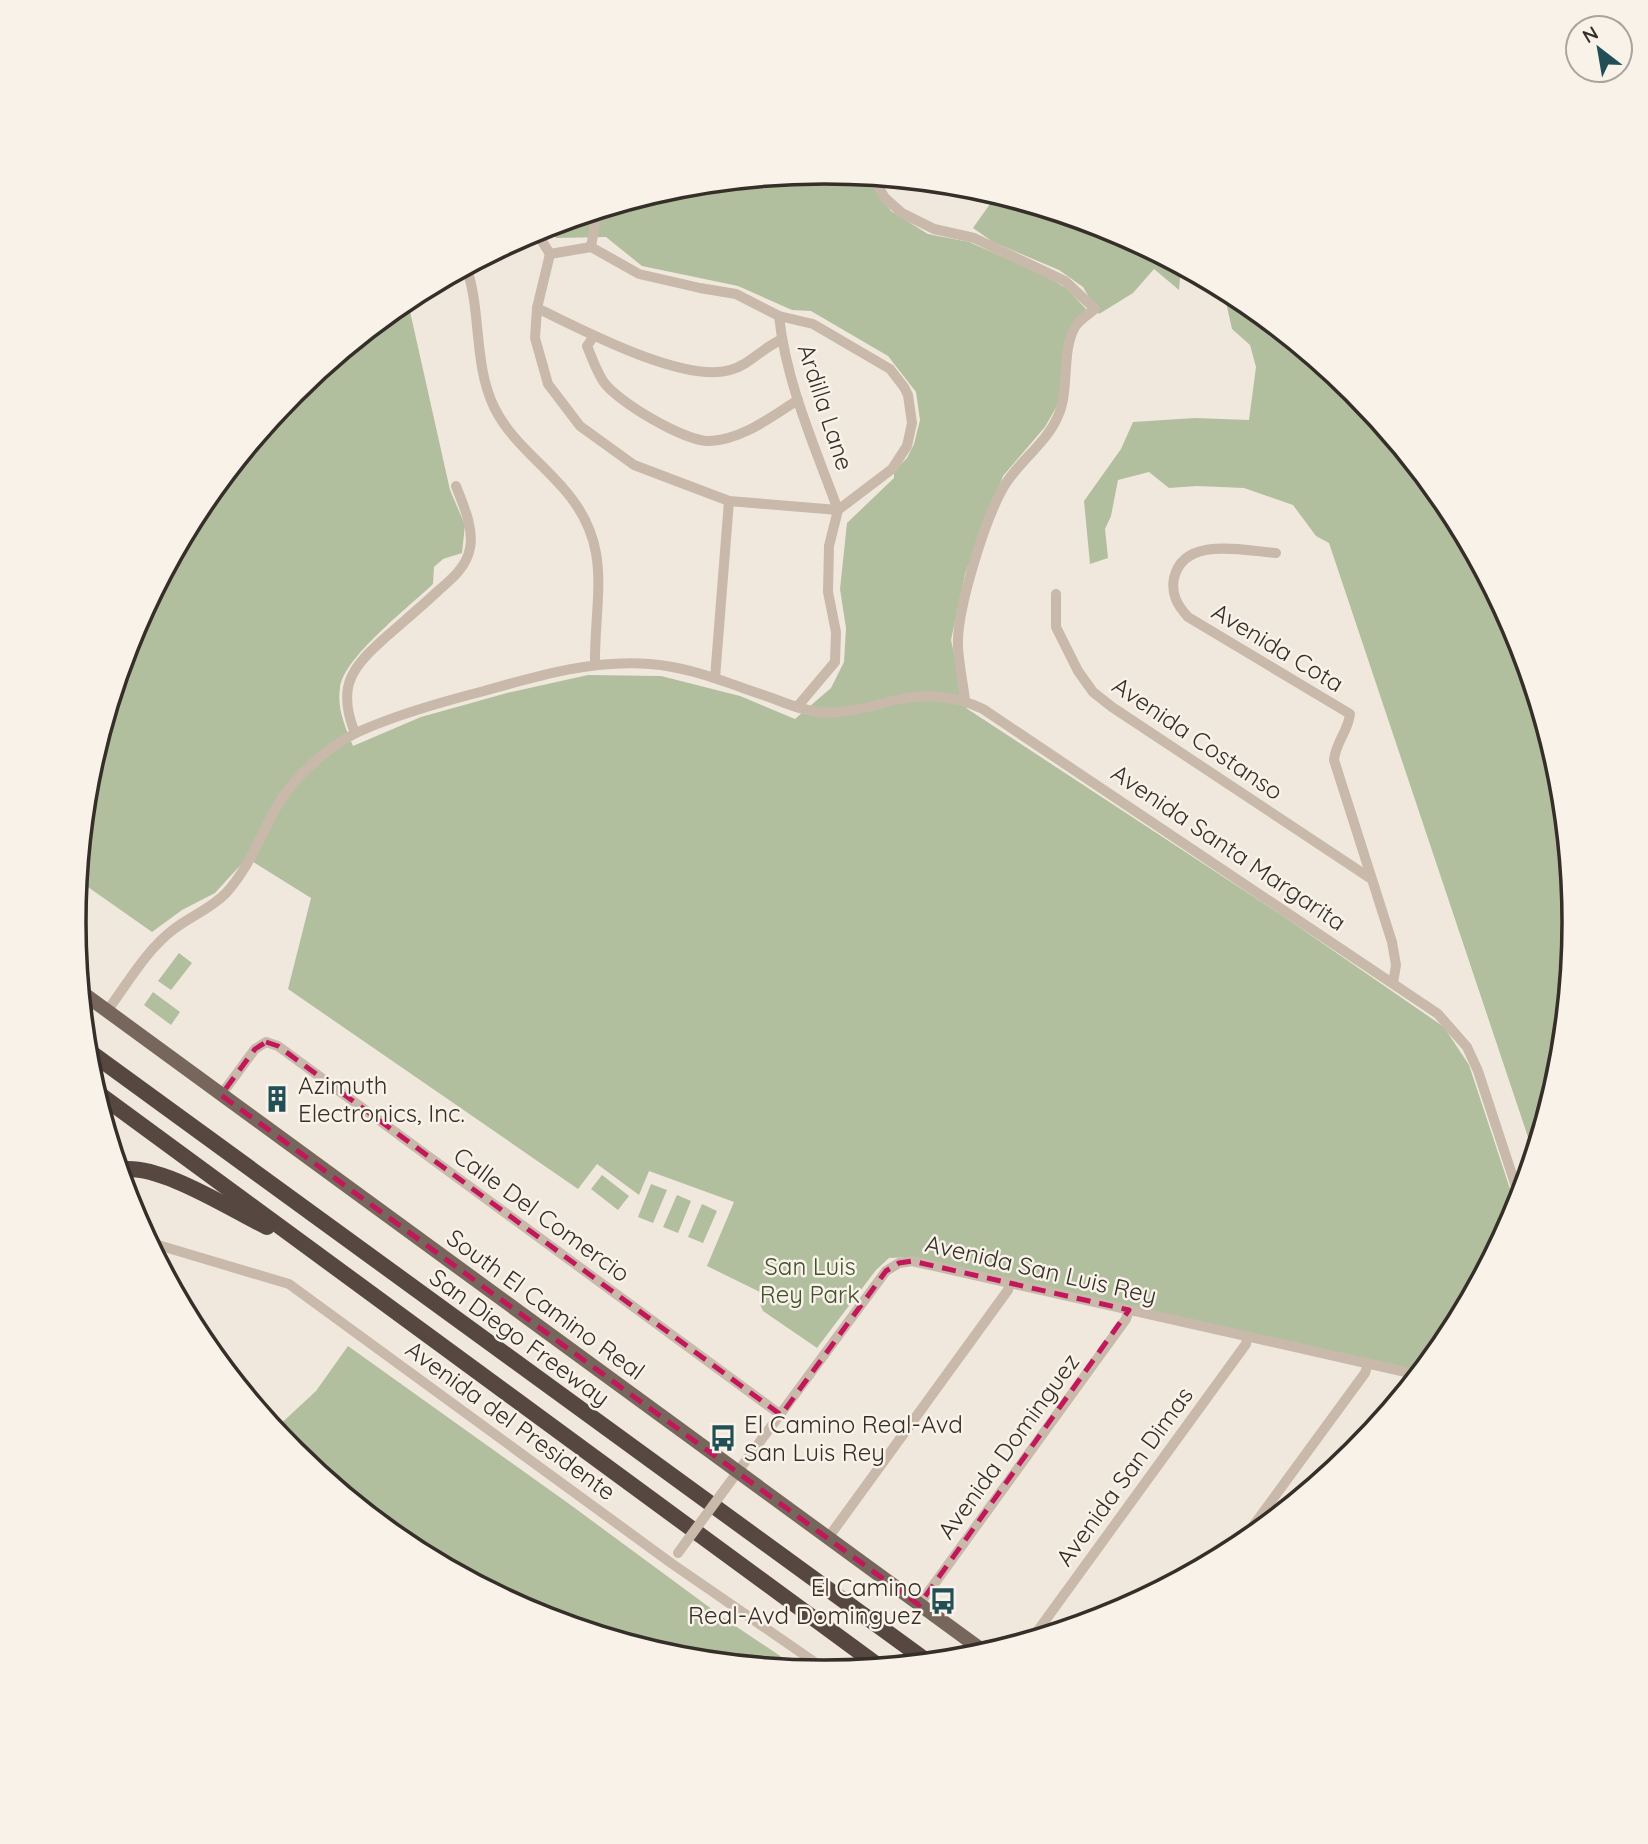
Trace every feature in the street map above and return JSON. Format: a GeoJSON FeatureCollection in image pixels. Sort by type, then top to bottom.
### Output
{"type":"FeatureCollection","features":[{"type":"Feature","properties":{"kind":"highway","name":"San Diego Freeway"},"geometry":{"type":"LineString","coordinates":[[99,1058],[917,1654]]}},
{"type":"Feature","properties":{"kind":"highway"},"geometry":{"type":"LineString","coordinates":[[108,1101],[869,1659]]}},
{"type":"Feature","properties":{"kind":"highway"},"geometry":{"type":"LineString","coordinates":[[128,1168],[168,1177],[307,1247]]}},
{"type":"Feature","properties":{"kind":"main road","name":"South El Camino Real"},"geometry":{"type":"LineString","coordinates":[[90,998],[974,1645]]}},
{"type":"Feature","properties":{"kind":"street"},"geometry":{"type":"LineString","coordinates":[[878,186],[885,198],[902,213],[934,229],[974,238],[1065,281],[1095,309],[1076,326],[1069,346],[1060,412],[1052,428],[1005,485],[984,534],[962,604],[957,645],[965,700]]}},
{"type":"Feature","properties":{"kind":"street"},"geometry":{"type":"LineString","coordinates":[[591,247],[595,220]]}},
{"type":"Feature","properties":{"kind":"street"},"geometry":{"type":"LineString","coordinates":[[541,240],[550,254],[537,308],[535,338],[548,384],[580,426],[634,465],[729,501],[838,510]]}},
{"type":"Feature","properties":{"kind":"street"},"geometry":{"type":"LineString","coordinates":[[550,254],[591,247],[639,274],[699,288],[736,293],[779,316],[813,324],[890,369],[904,387],[912,423],[906,446],[892,469],[838,510],[829,546],[828,592],[835,632],[835,662],[797,707]]}},
{"type":"Feature","properties":{"kind":"street"},"geometry":{"type":"LineString","coordinates":[[468,276],[476,311],[483,371],[494,406],[515,440],[564,488],[583,516],[596,545],[600,593],[595,665]]}},
{"type":"Feature","properties":{"kind":"street"},"geometry":{"type":"LineString","coordinates":[[537,308],[594,336],[671,366],[700,371],[730,370],[754,358],[768,345],[781,340]]}},
{"type":"Feature","properties":{"kind":"street","name":"Ardilla Lane"},"geometry":{"type":"LineString","coordinates":[[779,316],[781,340],[798,400],[838,510]]}},
{"type":"Feature","properties":{"kind":"street"},"geometry":{"type":"LineString","coordinates":[[594,336],[587,346],[604,383],[658,423],[687,436],[709,441],[749,431],[798,400]]}},
{"type":"Feature","properties":{"kind":"street"},"geometry":{"type":"LineString","coordinates":[[355,733],[346,692],[355,668],[368,652],[453,578],[467,561],[471,537],[456,486]]}},
{"type":"Feature","properties":{"kind":"street"},"geometry":{"type":"LineString","coordinates":[[715,678],[729,501]]}},
{"type":"Feature","properties":{"kind":"street","name":"Avenida Cota"},"geometry":{"type":"LineString","coordinates":[[1276,553],[1206,548],[1190,554],[1175,576],[1173,592],[1177,604],[1188,617],[1350,714],[1349,725],[1335,747],[1334,760],[1392,942],[1396,965],[1393,983]]}},
{"type":"Feature","properties":{"kind":"street","name":"Avenida Costanso"},"geometry":{"type":"LineString","coordinates":[[1056,594],[1056,627],[1077,671],[1093,692],[1370,878]]}},
{"type":"Feature","properties":{"kind":"street","name":"Avenida Santa Margarita"},"geometry":{"type":"LineString","coordinates":[[107,1011],[151,950],[174,929],[225,894],[253,857],[269,817],[297,778],[315,761],[355,733],[420,708],[536,676],[595,665],[649,663],[687,669],[818,712],[845,712],[899,699],[932,696],[965,700],[983,709],[1438,1014],[1467,1047],[1478,1071],[1514,1182]]}},
{"type":"Feature","properties":{"kind":"street","name":"Calle Del Comercio"},"geometry":{"type":"LineString","coordinates":[[221,1094],[255,1049],[266,1042],[278,1046],[781,1415]]}},
{"type":"Feature","properties":{"kind":"street","name":"Avenida del Presidente"},"geometry":{"type":"LineString","coordinates":[[161,1246],[289,1284],[671,1563],[811,1660]]}},
{"type":"Feature","properties":{"kind":"street","name":"Avenida San Luis Rey"},"geometry":{"type":"LineString","coordinates":[[671,1563],[886,1271],[912,1261],[1409,1373]]}},
{"type":"Feature","properties":{"kind":"street"},"geometry":{"type":"LineString","coordinates":[[828,1538],[1008,1290],[1010,1282]]}},
{"type":"Feature","properties":{"kind":"street","name":"Avenida Dominguez"},"geometry":{"type":"LineString","coordinates":[[919,1605],[1126,1319],[1129,1310]]}},
{"type":"Feature","properties":{"kind":"street","name":"Avenida San Dimas"},"geometry":{"type":"LineString","coordinates":[[1040,1627],[1246,1344],[1247,1337]]}},
{"type":"Feature","properties":{"kind":"street"},"geometry":{"type":"LineString","coordinates":[[1259,1518],[1365,1373],[1368,1364]]}},
{"type":"Feature","properties":{"kind":"highlighted area"},"geometry":{"type":"Polygon","coordinates":[[[266,1042],[278,1046],[781,1415],[886,1271],[899,1263],[912,1261],[1129,1310],[919,1605],[221,1095],[255,1049],[266,1042]]]}},
{"type":"Feature","properties":{"kind":"green space","name":"San Luis Rey Park"},"geometry":{"type":"Polygon","coordinates":[[[776,185],[873,186],[891,211],[928,234],[969,242],[1042,274],[1066,288],[1087,310],[1071,326],[1058,404],[1045,427],[1003,476],[965,574],[951,640],[966,708],[1283,916],[1444,1027],[1469,1065],[1511,1192],[1486,1249],[1463,1291],[1411,1370],[913,1257],[889,1258],[876,1270],[817,1348],[763,1311],[760,1304],[764,1294],[707,1266],[734,1202],[649,1171],[639,1195],[597,1164],[578,1189],[288,989],[311,898],[247,858],[215,893],[182,910],[152,932],[87,886],[92,826],[111,731],[142,639],[185,553],[210,512],[269,435],[337,367],[410,311],[450,490],[465,525],[462,553],[443,559],[434,567],[433,584],[364,648],[344,676],[340,688],[341,711],[353,746],[421,717],[507,693],[588,675],[661,676],[740,696],[795,719],[831,688],[844,662],[846,628],[840,589],[847,523],[894,478],[894,471],[907,458],[920,420],[916,392],[888,356],[811,311],[792,310],[738,286],[642,266],[606,237],[556,238],[554,235],[633,209],[728,190],[776,185]]]}},
{"type":"Feature","properties":{"kind":"green space"},"geometry":{"type":"Polygon","coordinates":[[[990,203],[1015,209],[1107,240],[1151,260],[1180,276],[1179,290],[1154,269],[1133,293],[1099,314],[1083,287],[1059,270],[993,242],[973,228],[990,203]]]}},
{"type":"Feature","properties":{"kind":"green space"},"geometry":{"type":"Polygon","coordinates":[[[1226,303],[1311,367],[1379,435],[1438,512],[1463,553],[1506,639],[1523,685],[1548,778],[1556,826],[1562,922],[1556,1018],[1548,1066],[1529,1140],[1329,543],[1316,536],[1293,505],[1244,488],[1169,488],[1149,472],[1118,480],[1111,516],[1105,529],[1108,558],[1090,564],[1084,501],[1121,449],[1133,422],[1195,418],[1249,420],[1256,367],[1250,345],[1232,329],[1226,303]]]}},
{"type":"Feature","properties":{"kind":"green space"},"geometry":{"type":"Polygon","coordinates":[[[179,953],[192,963],[171,990],[158,981],[179,953]]]}},
{"type":"Feature","properties":{"kind":"green space"},"geometry":{"type":"Polygon","coordinates":[[[153,992],[180,1012],[171,1025],[144,1005],[153,992]]]}},
{"type":"Feature","properties":{"kind":"green space"},"geometry":{"type":"Polygon","coordinates":[[[602,1175],[629,1196],[618,1210],[591,1189],[602,1175]]]}},
{"type":"Feature","properties":{"kind":"green space"},"geometry":{"type":"Polygon","coordinates":[[[651,1184],[667,1190],[653,1223],[638,1217],[651,1184]]]}},
{"type":"Feature","properties":{"kind":"green space"},"geometry":{"type":"Polygon","coordinates":[[[677,1195],[691,1201],[678,1233],[663,1227],[677,1195]]]}},
{"type":"Feature","properties":{"kind":"green space"},"geometry":{"type":"Polygon","coordinates":[[[702,1204],[717,1211],[703,1243],[688,1237],[702,1204]]]}},
{"type":"Feature","properties":{"kind":"green space"},"geometry":{"type":"Polygon","coordinates":[[[348,1346],[728,1621],[785,1659],[728,1654],[633,1635],[541,1604],[455,1561],[375,1508],[337,1477],[282,1423],[316,1391],[348,1346]]]}},
{"type":"Feature","properties":{"kind":"place","name":"Azimuth Electronics, Inc."},"geometry":{"type":"Point","coordinates":[277,1099]}},
{"type":"Feature","properties":{"kind":"place","name":"El Camino Real-Avd San Luis Rey"},"geometry":{"type":"Point","coordinates":[723,1438]}},
{"type":"Feature","properties":{"kind":"place","name":"El Camino Real-Avd Dominguez"},"geometry":{"type":"Point","coordinates":[943,1601]}}]}
